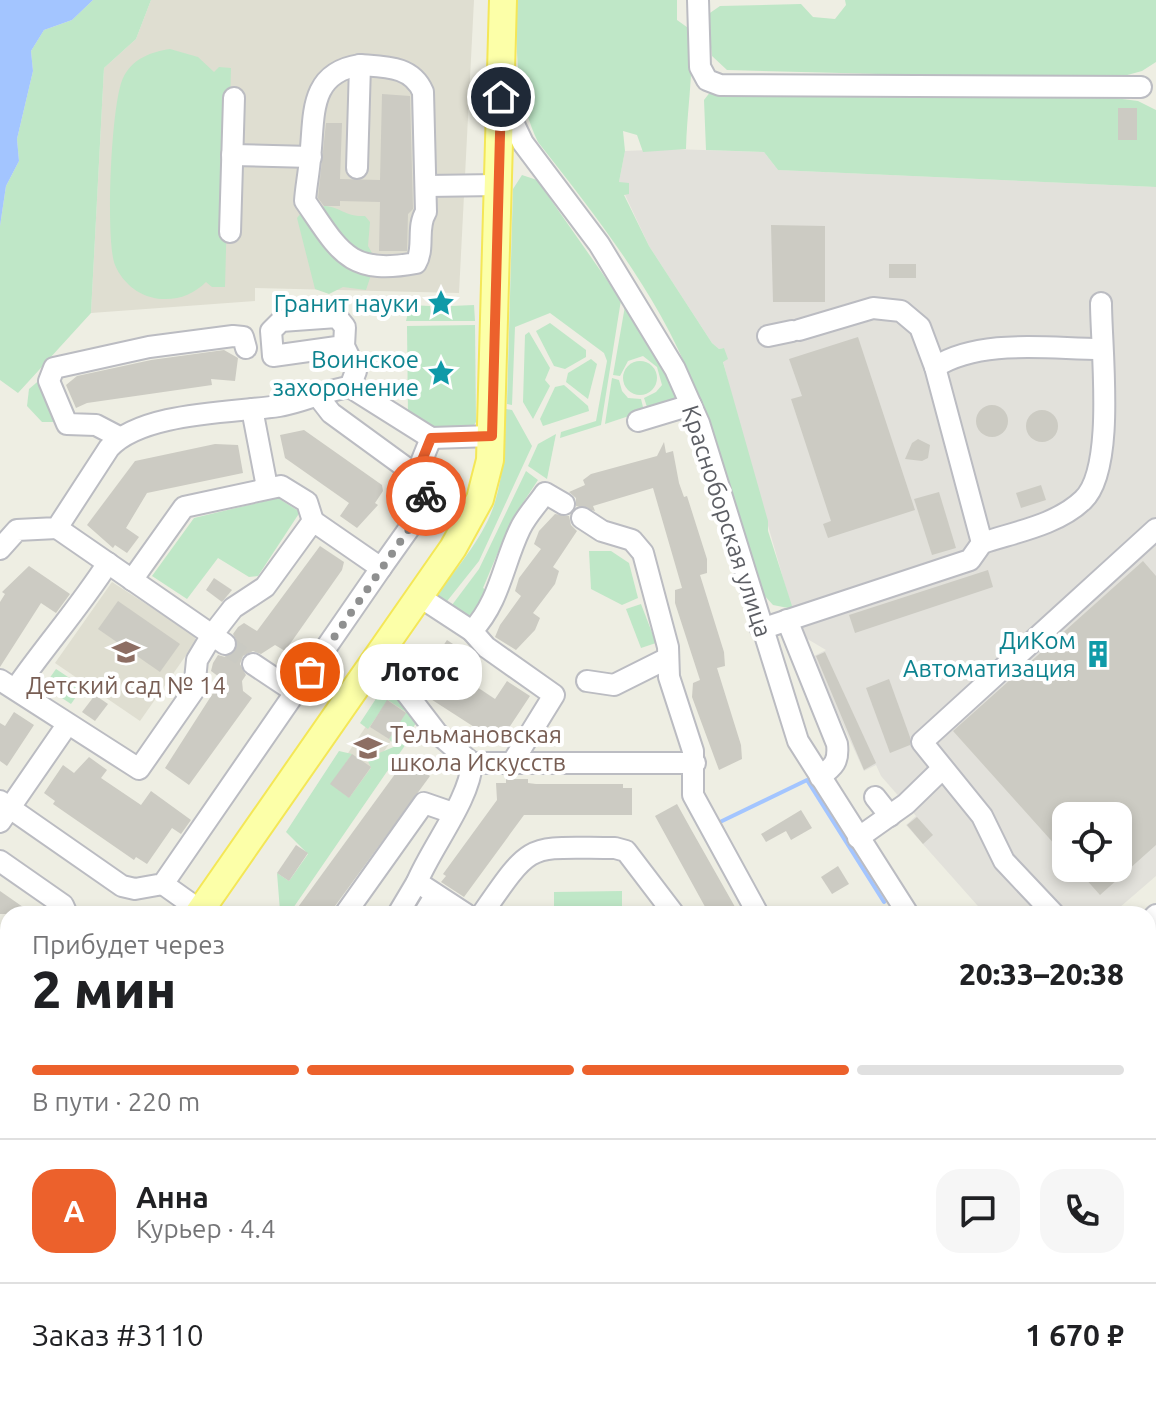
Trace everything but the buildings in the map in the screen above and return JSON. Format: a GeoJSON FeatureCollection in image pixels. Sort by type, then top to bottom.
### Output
{"type":"FeatureCollection","features":[{"type":"Feature","properties":{"kind":"main road"},"geometry":{"type":"LineString","coordinates":[[204,906],[420,597],[480,499],[492,436],[503,0]]}},
{"type":"Feature","properties":{"kind":"street"},"geometry":{"type":"LineString","coordinates":[[698,0],[700,67],[707,80],[720,85],[1141,87]]}},
{"type":"Feature","properties":{"kind":"street"},"geometry":{"type":"LineString","coordinates":[[357,168],[360,65]]}},
{"type":"Feature","properties":{"kind":"street"},"geometry":{"type":"LineString","coordinates":[[360,65],[403,70],[419,82],[427,132],[426,212],[421,219],[420,253],[416,263],[361,263],[341,254],[305,201],[311,157],[315,100],[332,76],[345,68],[360,65]]}},
{"type":"Feature","properties":{"kind":"street","name":"Красноборская улица"},"geometry":{"type":"LineString","coordinates":[[501,97],[523,143],[628,289],[691,405],[798,741],[902,906]]}},
{"type":"Feature","properties":{"kind":"street"},"geometry":{"type":"LineString","coordinates":[[230,232],[234,98]]}},
{"type":"Feature","properties":{"kind":"street"},"geometry":{"type":"LineString","coordinates":[[232,155],[311,157]]}},
{"type":"Feature","properties":{"kind":"street"},"geometry":{"type":"LineString","coordinates":[[426,186],[498,185]]}},
{"type":"Feature","properties":{"kind":"street"},"geometry":{"type":"LineString","coordinates":[[761,629],[970,560],[982,543],[1060,517],[1085,499],[1097,477],[1102,447],[1101,303]]}},
{"type":"Feature","properties":{"kind":"street"},"geometry":{"type":"LineString","coordinates":[[768,336],[873,308],[901,311],[920,327],[935,367],[982,543]]}},
{"type":"Feature","properties":{"kind":"street"},"geometry":{"type":"LineString","coordinates":[[119,437],[96,425],[67,424],[50,388],[54,368],[149,347],[233,336],[243,337],[246,348]]}},
{"type":"Feature","properties":{"kind":"street"},"geometry":{"type":"LineString","coordinates":[[344,346],[356,371],[350,387]]}},
{"type":"Feature","properties":{"kind":"street"},"geometry":{"type":"LineString","coordinates":[[935,367],[973,352],[1101,349]]}},
{"type":"Feature","properties":{"kind":"street"},"geometry":{"type":"LineString","coordinates":[[57,528],[119,437],[148,426],[252,409],[350,387],[431,438],[492,436]]}},
{"type":"Feature","properties":{"kind":"street"},"geometry":{"type":"LineString","coordinates":[[67,725],[3,810],[122,886],[135,889],[163,884],[425,506],[425,486],[416,475],[331,413],[317,395]]}},
{"type":"Feature","properties":{"kind":"street"},"geometry":{"type":"LineString","coordinates":[[638,421],[691,405]]}},
{"type":"Feature","properties":{"kind":"street"},"geometry":{"type":"LineString","coordinates":[[252,409],[267,487]]}},
{"type":"Feature","properties":{"kind":"street"},"geometry":{"type":"LineString","coordinates":[[416,475],[431,438]]}},
{"type":"Feature","properties":{"kind":"street"},"geometry":{"type":"LineString","coordinates":[[132,580],[184,507],[281,486],[307,502],[313,521],[381,568]]}},
{"type":"Feature","properties":{"kind":"street"},"geometry":{"type":"LineString","coordinates":[[472,631],[496,596],[520,528],[545,493],[564,504]]}},
{"type":"Feature","properties":{"kind":"street"},"geometry":{"type":"LineString","coordinates":[[582,518],[602,531],[632,540],[643,553],[668,658],[669,677],[695,763],[693,795],[754,906]]}},
{"type":"Feature","properties":{"kind":"street"},"geometry":{"type":"LineString","coordinates":[[108,563],[69,621],[56,630],[8,684],[139,769],[194,690],[197,660],[218,640],[233,608],[265,587],[313,521]]}},
{"type":"Feature","properties":{"kind":"street"},"geometry":{"type":"LineString","coordinates":[[0,549],[17,530],[57,528],[218,640]]}},
{"type":"Feature","properties":{"kind":"street"},"geometry":{"type":"LineString","coordinates":[[1046,906],[1004,861],[982,816],[941,770],[922,742],[1156,529]]}},
{"type":"Feature","properties":{"kind":"street"},"geometry":{"type":"LineString","coordinates":[[420,597],[472,631],[486,647],[554,695],[512,763]]}},
{"type":"Feature","properties":{"kind":"street"},"geometry":{"type":"LineString","coordinates":[[787,620],[837,744],[838,757],[834,767],[820,777]]}},
{"type":"Feature","properties":{"kind":"street"},"geometry":{"type":"LineString","coordinates":[[587,681],[614,685],[668,658]]}},
{"type":"Feature","properties":{"kind":"street"},"geometry":{"type":"LineString","coordinates":[[376,661],[391,673],[437,733],[472,763],[695,763]]}},
{"type":"Feature","properties":{"kind":"street"},"geometry":{"type":"LineString","coordinates":[[253,664],[295,692]]}},
{"type":"Feature","properties":{"kind":"street"},"geometry":{"type":"LineString","coordinates":[[403,906],[470,782],[472,763]]}},
{"type":"Feature","properties":{"kind":"street"},"geometry":{"type":"LineString","coordinates":[[858,838],[890,816],[941,770]]}},
{"type":"Feature","properties":{"kind":"street"},"geometry":{"type":"LineString","coordinates":[[875,797],[890,816]]}},
{"type":"Feature","properties":{"kind":"street"},"geometry":{"type":"LineString","coordinates":[[351,906],[424,803],[453,813]]}},
{"type":"Feature","properties":{"kind":"street"},"geometry":{"type":"LineString","coordinates":[[488,906],[528,854],[541,848],[615,848],[626,851],[668,906]]}},
{"type":"Feature","properties":{"kind":"street"},"geometry":{"type":"LineString","coordinates":[[0,861],[63,906]]}},
{"type":"Feature","properties":{"kind":"street"},"geometry":{"type":"LineString","coordinates":[[417,882],[430,905]]}},
{"type":"Feature","properties":{"kind":"street"},"geometry":{"type":"LineString","coordinates":[[163,884],[192,906]]}},
{"type":"Feature","properties":{"kind":"shaded area"},"geometry":{"type":"Polygon","coordinates":[[[151,0],[474,0],[459,293],[255,288],[255,301],[91,313],[104,68],[136,39],[151,0]]]}},
{"type":"Feature","properties":{"kind":"shaded area"},"geometry":{"type":"Polygon","coordinates":[[[625,151],[764,152],[778,170],[1156,187],[1156,876],[1121,906],[978,906],[906,825],[916,816],[881,776],[876,765],[864,771],[812,657],[826,650],[799,634],[737,417],[723,361],[724,348],[719,349],[712,343],[649,246],[619,182],[625,151]]]}},
{"type":"Feature","properties":{"kind":"shaded area","name":"Детский сад № 14"},"geometry":{"type":"Polygon","coordinates":[[[112,582],[194,635],[196,641],[140,721],[55,663],[112,582]]]}},
{"type":"Feature","properties":{"kind":"shaded area","name":"Тельмановская школа Искусств"},"geometry":{"type":"Polygon","coordinates":[[[387,695],[411,711],[350,802],[326,786],[387,695]]]}},
{"type":"Feature","properties":{"kind":"green space"},"geometry":{"type":"Polygon","coordinates":[[[93,0],[151,0],[136,39],[104,68],[91,313],[18,393],[0,380],[0,226],[6,186],[19,161],[17,139],[33,71],[31,51],[44,30],[72,20],[93,0]]]}},
{"type":"Feature","properties":{"kind":"green space"},"geometry":{"type":"Polygon","coordinates":[[[517,0],[677,0],[677,20],[691,30],[686,149],[643,152],[637,135],[623,131],[625,151],[619,182],[629,183],[629,194],[624,195],[649,246],[712,343],[719,349],[724,348],[728,359],[723,362],[768,521],[768,531],[793,609],[773,605],[763,594],[702,407],[662,317],[624,256],[538,142],[521,89],[517,55],[517,0]]]}},
{"type":"Feature","properties":{"kind":"green space"},"geometry":{"type":"Polygon","coordinates":[[[845,0],[1156,0],[1156,62],[1142,71],[1109,80],[727,70],[712,56],[707,15],[720,6],[801,4],[813,17],[835,19],[846,5],[845,0]]]}},
{"type":"Feature","properties":{"kind":"green space"},"geometry":{"type":"Polygon","coordinates":[[[170,49],[198,57],[214,72],[219,67],[231,68],[225,287],[212,287],[206,282],[186,295],[162,299],[134,289],[115,265],[110,228],[111,169],[119,89],[124,76],[144,57],[170,49]]]}},
{"type":"Feature","properties":{"kind":"green space"},"geometry":{"type":"Polygon","coordinates":[[[711,91],[1099,96],[1138,101],[1156,110],[1156,187],[778,170],[764,152],[706,150],[704,100],[711,91]]]}},
{"type":"Feature","properties":{"kind":"green space"},"geometry":{"type":"Polygon","coordinates":[[[522,175],[537,180],[621,300],[601,425],[560,438],[561,432],[596,421],[607,361],[604,353],[550,313],[515,327],[512,405],[507,404],[513,189],[522,175]]]}},
{"type":"Feature","properties":{"kind":"green space"},"geometry":{"type":"Polygon","coordinates":[[[325,206],[365,216],[370,222],[368,246],[376,260],[366,290],[343,287],[329,294],[315,289],[297,218],[302,212],[325,206]]]}},
{"type":"Feature","properties":{"kind":"green space"},"geometry":{"type":"Polygon","coordinates":[[[410,305],[430,306],[431,314],[451,314],[451,306],[474,305],[475,321],[406,321],[410,305]]]}},
{"type":"Feature","properties":{"kind":"green space"},"geometry":{"type":"Polygon","coordinates":[[[625,306],[669,379],[677,401],[648,410],[644,398],[662,385],[657,367],[643,356],[628,361],[620,376],[613,375],[625,306]]]}},
{"type":"Feature","properties":{"kind":"green space"},"geometry":{"type":"Polygon","coordinates":[[[550,323],[586,350],[586,357],[565,369],[554,366],[536,331],[550,323]]]}},
{"type":"Feature","properties":{"kind":"green space"},"geometry":{"type":"Polygon","coordinates":[[[475,325],[476,422],[471,430],[434,430],[408,416],[407,326],[475,325]]]}},
{"type":"Feature","properties":{"kind":"green space"},"geometry":{"type":"Polygon","coordinates":[[[529,332],[550,368],[545,380],[550,386],[533,419],[523,402],[525,335],[529,332]]]}},
{"type":"Feature","properties":{"kind":"green space"},"geometry":{"type":"Polygon","coordinates":[[[591,359],[597,364],[588,399],[566,382],[568,373],[591,359]]]}},
{"type":"Feature","properties":{"kind":"green space"},"geometry":{"type":"Polygon","coordinates":[[[640,361],[652,366],[657,378],[652,390],[640,395],[628,390],[623,378],[628,366],[640,361]]]}},
{"type":"Feature","properties":{"kind":"green space"},"geometry":{"type":"Polygon","coordinates":[[[42,378],[59,422],[42,422],[27,406],[29,389],[42,378]]]}},
{"type":"Feature","properties":{"kind":"green space"},"geometry":{"type":"Polygon","coordinates":[[[612,378],[619,380],[628,398],[641,399],[644,411],[605,424],[612,378]]]}},
{"type":"Feature","properties":{"kind":"green space"},"geometry":{"type":"Polygon","coordinates":[[[564,385],[588,406],[589,411],[543,426],[540,419],[555,387],[564,385]]]}},
{"type":"Feature","properties":{"kind":"green space"},"geometry":{"type":"Polygon","coordinates":[[[506,409],[512,410],[532,446],[479,561],[444,605],[435,597],[477,540],[495,502],[502,468],[506,409]]]}},
{"type":"Feature","properties":{"kind":"green space"},"geometry":{"type":"Polygon","coordinates":[[[556,434],[547,479],[528,466],[538,444],[556,434]]]}},
{"type":"Feature","properties":{"kind":"green space"},"geometry":{"type":"Polygon","coordinates":[[[526,471],[538,480],[511,521],[483,588],[493,594],[470,620],[449,609],[479,569],[526,471]]]}},
{"type":"Feature","properties":{"kind":"green space"},"geometry":{"type":"Polygon","coordinates":[[[278,498],[300,512],[258,576],[249,577],[218,558],[187,599],[152,576],[194,518],[278,498]]]}},
{"type":"Feature","properties":{"kind":"green space"},"geometry":{"type":"Polygon","coordinates":[[[589,551],[611,551],[629,563],[638,598],[622,605],[591,589],[589,551]]]}},
{"type":"Feature","properties":{"kind":"green space"},"geometry":{"type":"Polygon","coordinates":[[[641,604],[656,643],[641,648],[626,609],[641,604]]]}},
{"type":"Feature","properties":{"kind":"green space"},"geometry":{"type":"Polygon","coordinates":[[[56,669],[83,687],[71,704],[44,686],[56,669]]]}},
{"type":"Feature","properties":{"kind":"green space"},"geometry":{"type":"Polygon","coordinates":[[[387,682],[419,719],[407,736],[392,742],[389,739],[406,712],[388,700],[368,729],[360,723],[387,682]]]}},
{"type":"Feature","properties":{"kind":"green space"},"geometry":{"type":"Polygon","coordinates":[[[408,741],[295,906],[280,906],[277,873],[289,881],[308,854],[286,832],[339,751],[352,754],[331,784],[349,798],[371,768],[368,761],[372,756],[408,741]]]}},
{"type":"Feature","properties":{"kind":"green space"},"geometry":{"type":"Polygon","coordinates":[[[622,891],[622,906],[554,906],[554,892],[622,891]]]}},
{"type":"Feature","properties":{"kind":"water"},"geometry":{"type":"Polygon","coordinates":[[[0,0],[93,0],[72,20],[44,30],[31,51],[33,71],[17,139],[19,161],[6,186],[0,226],[0,0]]]}},
{"type":"Feature","properties":{"kind":"waterway"},"geometry":{"type":"LineString","coordinates":[[720,822],[807,780],[884,902]]}},
{"type":"Feature","properties":{"kind":"tunnel"},"geometry":{"type":"LineString","coordinates":[[225,644],[253,664]]}},
{"type":"Feature","properties":{"kind":"way so far"},"geometry":{"type":"LineString","coordinates":[[310,672],[425,506],[426,496]]}},
{"type":"Feature","properties":{"kind":"place","name":"Гранит науки"},"geometry":{"type":"Point","coordinates":[441,303]}},
{"type":"Feature","properties":{"kind":"place","name":"Воинское захоронение"},"geometry":{"type":"Point","coordinates":[441,373]}},
{"type":"Feature","properties":{"kind":"place","name":"Детский сад № 14"},"geometry":{"type":"Point","coordinates":[126,652]}},
{"type":"Feature","properties":{"kind":"place","name":"ДиКом Автоматизация"},"geometry":{"type":"Point","coordinates":[1098,654]}},
{"type":"Feature","properties":{"kind":"place","name":"Лотос"},"geometry":{"type":"Point","coordinates":[310,672]}},
{"type":"Feature","properties":{"kind":"place","name":"Тельмановская школа Искусств"},"geometry":{"type":"Point","coordinates":[368,748]}},
{"type":"Feature","properties":{"kind":"route"},"geometry":{"type":"LineString","coordinates":[[426,496],[425,486],[416,475],[431,438],[492,436],[501,97]]}}]}
